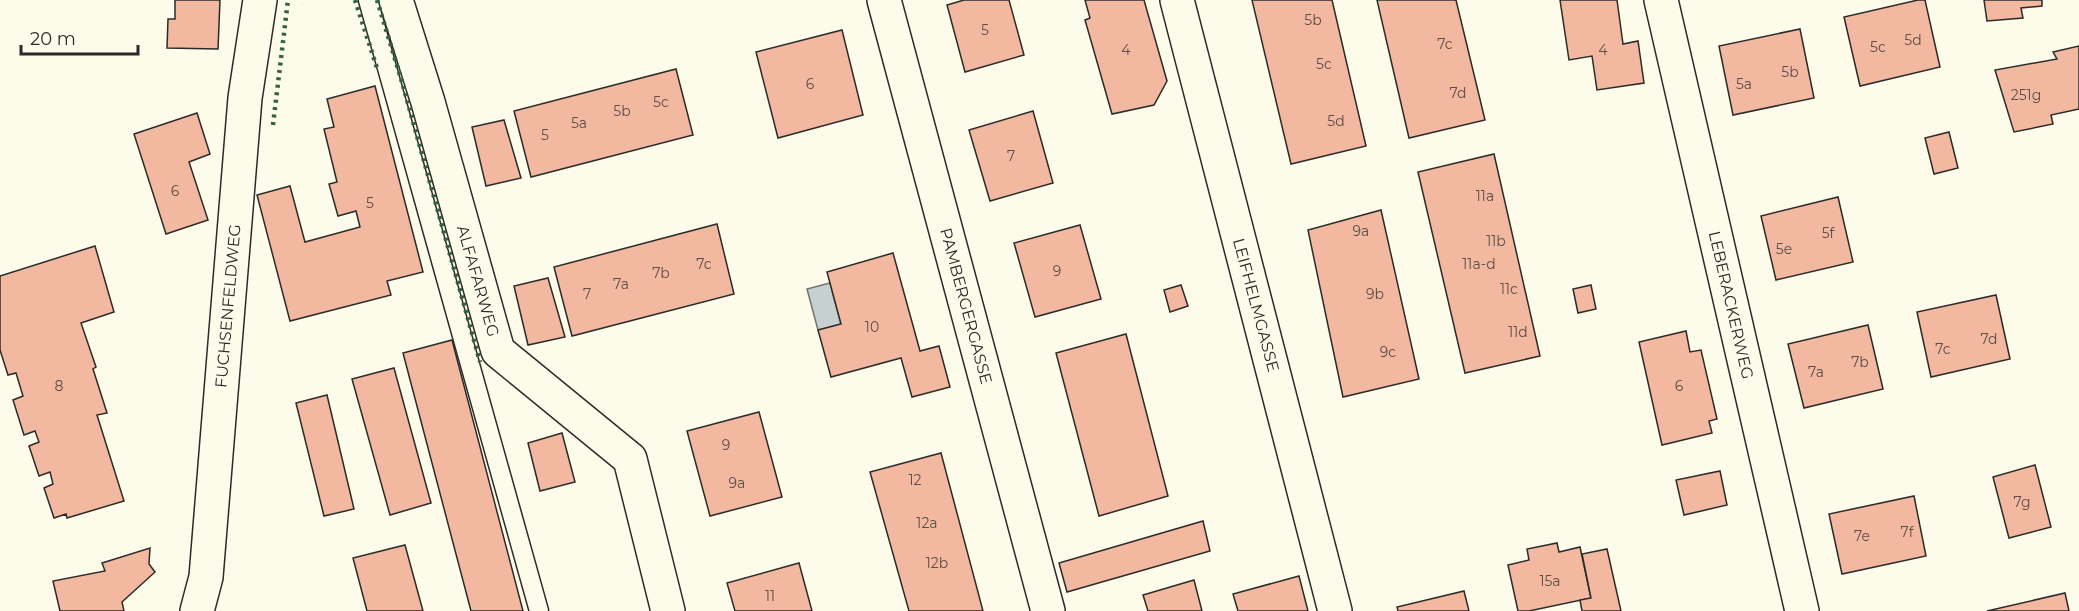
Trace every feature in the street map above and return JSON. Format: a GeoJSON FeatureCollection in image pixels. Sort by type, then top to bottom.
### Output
{"type":"FeatureCollection","features":[{"type":"Feature","properties":{"kind":"street","name":"FUCHSENFELDWEG"},"geometry":{"type":"LineString","coordinates":[[197,611],[206,577],[245,98],[260,0]]}},
{"type":"Feature","properties":{"kind":"street","name":"ALFAFARWEG"},"geometry":{"type":"LineString","coordinates":[[396,0],[428,102],[498,351],[630,459],[668,611]]}},
{"type":"Feature","properties":{"kind":"street","name":"PAMBERGERGASSE"},"geometry":{"type":"LineString","coordinates":[[884,0],[1048,611]]}},
{"type":"Feature","properties":{"kind":"street","name":"LEIFHELMGASSE"},"geometry":{"type":"LineString","coordinates":[[1177,0],[1335,611]]}},
{"type":"Feature","properties":{"kind":"street","name":"LEBERACKERWEG"},"geometry":{"type":"LineString","coordinates":[[1661,0],[1802,611]]}},
{"type":"Feature","properties":{"kind":"lane","name":"ALFAFARWEG"},"geometry":{"type":"LineString","coordinates":[[368,0],[539,611]]}},
{"type":"Feature","properties":{"kind":"shaded area"},"geometry":{"type":"Polygon","coordinates":[[[830,283],[841,324],[818,330],[807,289],[830,283]]]}},
{"type":"Feature","properties":{"kind":"building"},"geometry":{"type":"Polygon","coordinates":[[[175,0],[220,0],[218,49],[167,48],[168,19],[175,19],[175,0]]]}},
{"type":"Feature","properties":{"kind":"building"},"geometry":{"type":"Polygon","coordinates":[[[964,0],[1009,0],[1024,55],[965,72],[947,5],[964,0]]]}},
{"type":"Feature","properties":{"kind":"building"},"geometry":{"type":"Polygon","coordinates":[[[1085,0],[1144,0],[1167,81],[1154,105],[1112,114],[1085,20],[1090,18],[1085,0]]]}},
{"type":"Feature","properties":{"kind":"building"},"geometry":{"type":"Polygon","coordinates":[[[1252,0],[1332,0],[1366,146],[1291,164],[1252,0]]]}},
{"type":"Feature","properties":{"kind":"building"},"geometry":{"type":"Polygon","coordinates":[[[1377,0],[1456,0],[1485,120],[1409,138],[1377,0]]]}},
{"type":"Feature","properties":{"kind":"building"},"geometry":{"type":"Polygon","coordinates":[[[1560,0],[1617,0],[1623,44],[1638,41],[1644,83],[1597,90],[1592,56],[1569,60],[1560,0]]]}},
{"type":"Feature","properties":{"kind":"building"},"geometry":{"type":"Polygon","coordinates":[[[1925,0],[1940,67],[1860,86],[1844,17],[1925,0]]]}},
{"type":"Feature","properties":{"kind":"building"},"geometry":{"type":"Polygon","coordinates":[[[1984,0],[2042,0],[2042,6],[2021,8],[2023,18],[1987,21],[1984,0]]]}},
{"type":"Feature","properties":{"kind":"building"},"geometry":{"type":"Polygon","coordinates":[[[1800,29],[1814,98],[1733,115],[1719,46],[1800,29]]]}},
{"type":"Feature","properties":{"kind":"building"},"geometry":{"type":"Polygon","coordinates":[[[842,30],[863,115],[778,138],[756,52],[842,30]]]}},
{"type":"Feature","properties":{"kind":"building"},"geometry":{"type":"Polygon","coordinates":[[[2079,46],[2079,109],[2051,115],[2053,124],[2014,132],[1995,70],[2057,59],[2053,52],[2079,46]]]}},
{"type":"Feature","properties":{"kind":"building"},"geometry":{"type":"Polygon","coordinates":[[[676,69],[693,135],[531,177],[514,111],[676,69]]]}},
{"type":"Feature","properties":{"kind":"building"},"geometry":{"type":"Polygon","coordinates":[[[375,86],[423,272],[387,281],[391,295],[290,321],[257,195],[290,186],[305,242],[360,227],[356,211],[338,216],[329,184],[337,182],[324,129],[334,127],[327,99],[375,86]]]}},
{"type":"Feature","properties":{"kind":"building"},"geometry":{"type":"Polygon","coordinates":[[[1033,111],[1053,183],[990,201],[969,130],[1033,111]]]}},
{"type":"Feature","properties":{"kind":"building"},"geometry":{"type":"Polygon","coordinates":[[[197,113],[210,154],[189,162],[208,220],[166,234],[134,134],[197,113]]]}},
{"type":"Feature","properties":{"kind":"building"},"geometry":{"type":"Polygon","coordinates":[[[504,120],[521,178],[486,186],[472,127],[504,120]]]}},
{"type":"Feature","properties":{"kind":"building"},"geometry":{"type":"Polygon","coordinates":[[[1949,132],[1958,168],[1934,174],[1925,138],[1949,132]]]}},
{"type":"Feature","properties":{"kind":"building"},"geometry":{"type":"Polygon","coordinates":[[[1494,154],[1540,356],[1465,373],[1418,172],[1494,154]]]}},
{"type":"Feature","properties":{"kind":"building"},"geometry":{"type":"Polygon","coordinates":[[[1838,197],[1853,262],[1776,280],[1761,216],[1838,197]]]}},
{"type":"Feature","properties":{"kind":"building"},"geometry":{"type":"Polygon","coordinates":[[[1381,210],[1419,379],[1343,397],[1308,230],[1381,210]]]}},
{"type":"Feature","properties":{"kind":"building"},"geometry":{"type":"Polygon","coordinates":[[[717,224],[734,294],[572,336],[554,267],[717,224]]]}},
{"type":"Feature","properties":{"kind":"building"},"geometry":{"type":"Polygon","coordinates":[[[1080,225],[1101,299],[1035,317],[1014,243],[1080,225]]]}},
{"type":"Feature","properties":{"kind":"building"},"geometry":{"type":"Polygon","coordinates":[[[95,246],[114,312],[81,323],[96,367],[93,369],[107,413],[97,415],[124,501],[67,518],[66,514],[54,518],[44,488],[53,484],[50,472],[39,476],[29,446],[39,442],[35,431],[24,435],[13,400],[23,396],[16,373],[8,375],[0,350],[0,276],[95,246]]]}},
{"type":"Feature","properties":{"kind":"building"},"geometry":{"type":"Polygon","coordinates":[[[893,253],[920,351],[939,346],[950,387],[912,397],[901,358],[831,377],[818,330],[841,324],[827,272],[893,253]]]}},
{"type":"Feature","properties":{"kind":"building"},"geometry":{"type":"Polygon","coordinates":[[[548,278],[565,337],[528,345],[514,286],[548,278]]]}},
{"type":"Feature","properties":{"kind":"building"},"geometry":{"type":"Polygon","coordinates":[[[1181,285],[1188,306],[1170,312],[1164,290],[1181,285]]]}},
{"type":"Feature","properties":{"kind":"building"},"geometry":{"type":"Polygon","coordinates":[[[1591,285],[1596,309],[1578,313],[1573,289],[1591,285]]]}},
{"type":"Feature","properties":{"kind":"building"},"geometry":{"type":"Polygon","coordinates":[[[1996,295],[2010,359],[1931,377],[1917,312],[1996,295]]]}},
{"type":"Feature","properties":{"kind":"building"},"geometry":{"type":"Polygon","coordinates":[[[1868,325],[1883,389],[1804,408],[1788,344],[1868,325]]]}},
{"type":"Feature","properties":{"kind":"building"},"geometry":{"type":"Polygon","coordinates":[[[1686,331],[1690,352],[1701,350],[1717,419],[1709,421],[1712,433],[1662,445],[1639,342],[1686,331]]]}},
{"type":"Feature","properties":{"kind":"building"},"geometry":{"type":"Polygon","coordinates":[[[1126,334],[1168,496],[1099,516],[1056,353],[1126,334]]]}},
{"type":"Feature","properties":{"kind":"building"},"geometry":{"type":"Polygon","coordinates":[[[452,340],[523,611],[471,611],[403,353],[452,340]]]}},
{"type":"Feature","properties":{"kind":"building"},"geometry":{"type":"Polygon","coordinates":[[[394,368],[431,503],[390,515],[352,379],[394,368]]]}},
{"type":"Feature","properties":{"kind":"building"},"geometry":{"type":"Polygon","coordinates":[[[327,395],[354,509],[324,516],[296,403],[327,395]]]}},
{"type":"Feature","properties":{"kind":"building"},"geometry":{"type":"Polygon","coordinates":[[[759,412],[782,497],[710,516],[687,431],[759,412]]]}},
{"type":"Feature","properties":{"kind":"building"},"geometry":{"type":"Polygon","coordinates":[[[562,433],[575,482],[540,491],[528,443],[562,433]]]}},
{"type":"Feature","properties":{"kind":"building"},"geometry":{"type":"Polygon","coordinates":[[[941,453],[983,611],[909,611],[870,472],[941,453]]]}},
{"type":"Feature","properties":{"kind":"building"},"geometry":{"type":"Polygon","coordinates":[[[2035,465],[2051,527],[2009,538],[1993,477],[2035,465]]]}},
{"type":"Feature","properties":{"kind":"building"},"geometry":{"type":"Polygon","coordinates":[[[1720,471],[1727,505],[1684,515],[1676,480],[1720,471]]]}},
{"type":"Feature","properties":{"kind":"building"},"geometry":{"type":"Polygon","coordinates":[[[1914,496],[1926,556],[1842,574],[1829,514],[1914,496]]]}},
{"type":"Feature","properties":{"kind":"building"},"geometry":{"type":"Polygon","coordinates":[[[1203,521],[1210,551],[1067,592],[1059,563],[1203,521]]]}},
{"type":"Feature","properties":{"kind":"building"},"geometry":{"type":"Polygon","coordinates":[[[1557,543],[1559,552],[1580,547],[1591,598],[1529,611],[1518,611],[1508,565],[1529,560],[1527,549],[1557,543]]]}},
{"type":"Feature","properties":{"kind":"building"},"geometry":{"type":"Polygon","coordinates":[[[405,545],[423,611],[367,611],[353,558],[405,545]]]}},
{"type":"Feature","properties":{"kind":"building"},"geometry":{"type":"Polygon","coordinates":[[[150,548],[149,564],[155,572],[122,602],[124,611],[60,611],[53,581],[105,571],[102,563],[150,548]]]}},
{"type":"Feature","properties":{"kind":"building"},"geometry":{"type":"Polygon","coordinates":[[[1607,549],[1621,611],[1582,611],[1580,600],[1591,598],[1582,554],[1607,549]]]}},
{"type":"Feature","properties":{"kind":"building"},"geometry":{"type":"Polygon","coordinates":[[[799,563],[812,611],[735,611],[727,583],[799,563]]]}},
{"type":"Feature","properties":{"kind":"building"},"geometry":{"type":"Polygon","coordinates":[[[1299,576],[1308,611],[1238,611],[1233,594],[1299,576]]]}},
{"type":"Feature","properties":{"kind":"building"},"geometry":{"type":"Polygon","coordinates":[[[1194,580],[1202,611],[1148,611],[1143,595],[1194,580]]]}},
{"type":"Feature","properties":{"kind":"building"},"geometry":{"type":"Polygon","coordinates":[[[1464,591],[1469,611],[1398,611],[1397,607],[1464,591]]]}},
{"type":"Feature","properties":{"kind":"building"},"geometry":{"type":"Polygon","coordinates":[[[2065,593],[2069,611],[1987,611],[2065,593]]]}},
{"type":"Feature","properties":{"kind":"hedge"},"geometry":{"type":"LineString","coordinates":[[273,125],[288,0]]}},
{"type":"Feature","properties":{"kind":"hedge"},"geometry":{"type":"LineString","coordinates":[[355,0],[377,68]]}},
{"type":"Feature","properties":{"kind":"hedge"},"geometry":{"type":"LineString","coordinates":[[377,0],[480,362]]}}]}
